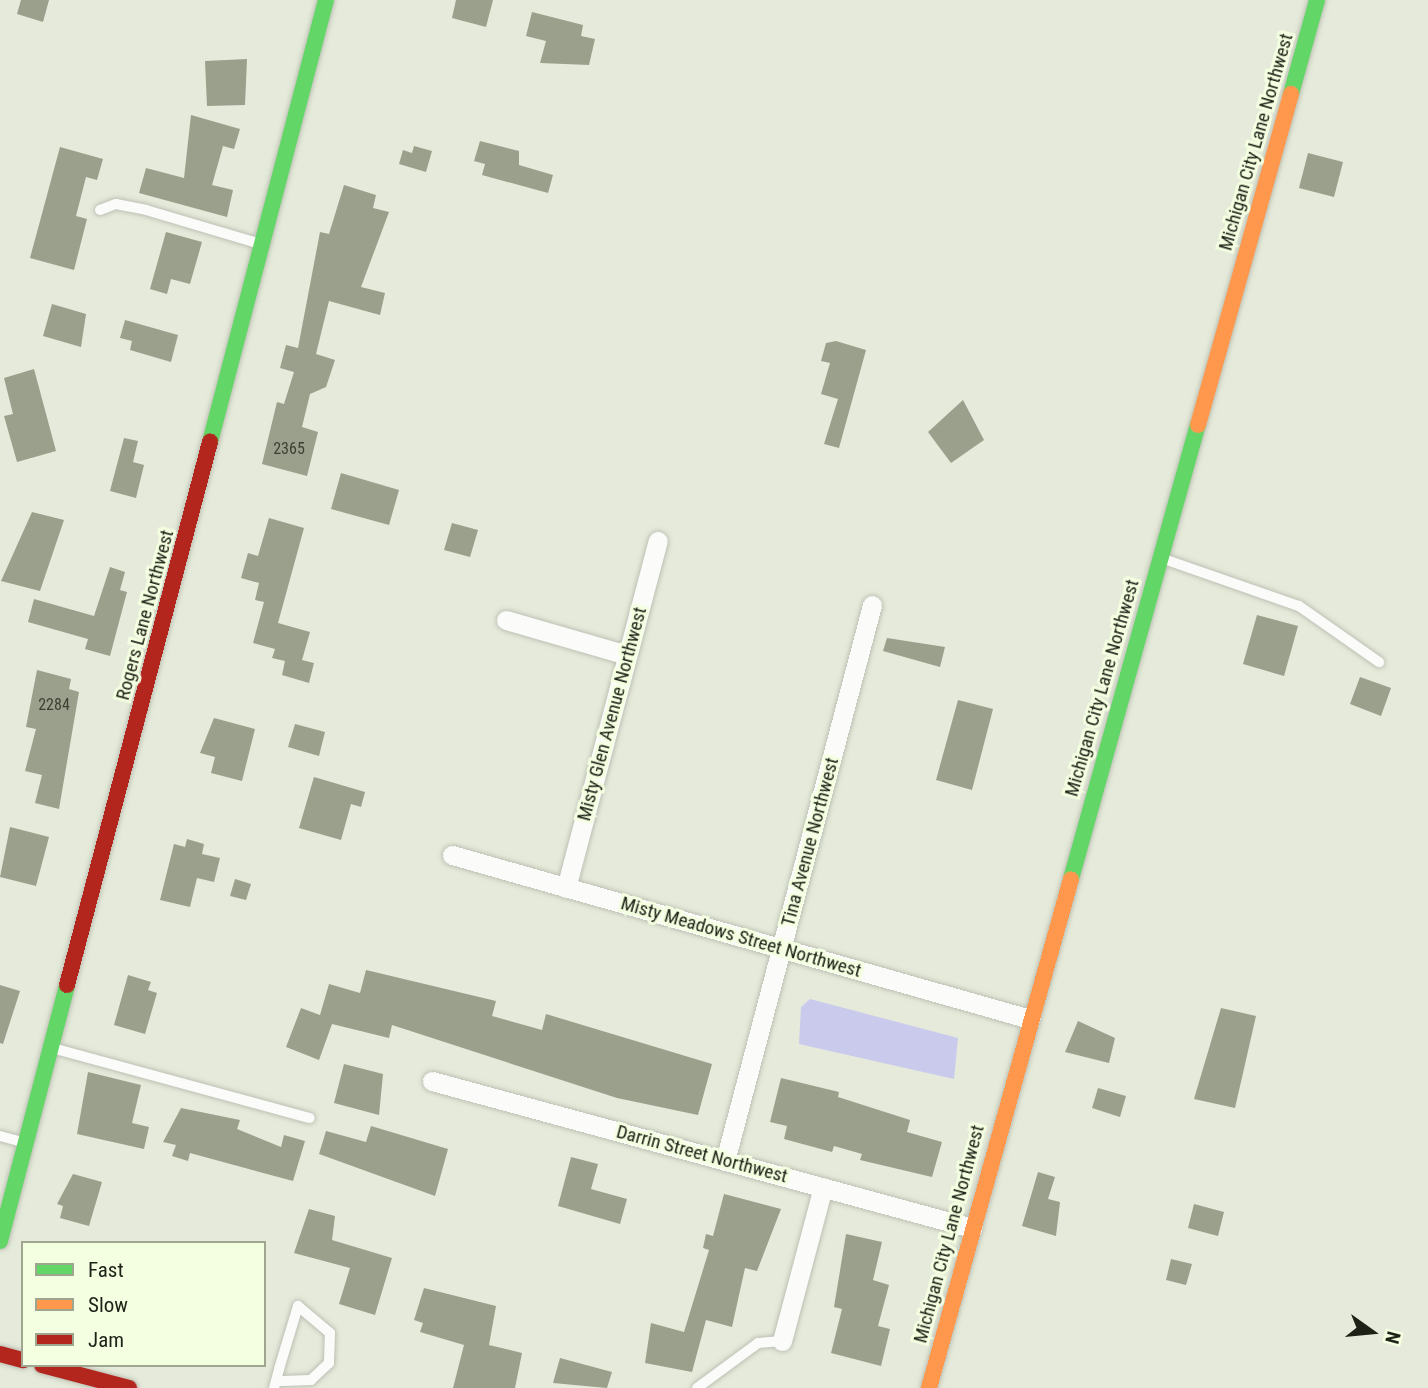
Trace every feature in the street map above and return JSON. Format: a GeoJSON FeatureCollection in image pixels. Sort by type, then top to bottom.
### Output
{"type":"FeatureCollection","features":[{"type":"Feature","properties":{"kind":"street","name":"Rogers Lane Northwest"},"geometry":{"type":"LineString","coordinates":[[1,1231],[327,0]]}},
{"type":"Feature","properties":{"kind":"street","name":"Michigan City Lane Northwest"},"geometry":{"type":"LineString","coordinates":[[929,1388],[1317,0]]}},
{"type":"Feature","properties":{"kind":"street","name":"Misty Glen Avenue Northwest"},"geometry":{"type":"LineString","coordinates":[[566,888],[657,541]]}},
{"type":"Feature","properties":{"kind":"street","name":"Tina Avenue Northwest"},"geometry":{"type":"LineString","coordinates":[[725,1161],[872,605]]}},
{"type":"Feature","properties":{"kind":"street"},"geometry":{"type":"LineString","coordinates":[[506,620],[627,655]]}},
{"type":"Feature","properties":{"kind":"street","name":"Misty Meadows Street Northwest"},"geometry":{"type":"LineString","coordinates":[[452,855],[1030,1019]]}},
{"type":"Feature","properties":{"kind":"street","name":"Darrin Street Northwest"},"geometry":{"type":"LineString","coordinates":[[432,1081],[972,1228]]}},
{"type":"Feature","properties":{"kind":"street"},"geometry":{"type":"LineString","coordinates":[[782,1341],[823,1187]]}},
{"type":"Feature","properties":{"kind":"street"},"geometry":{"type":"LineString","coordinates":[[0,1354],[21,1359]]}},
{"type":"Feature","properties":{"kind":"street"},"geometry":{"type":"LineString","coordinates":[[50,1367],[129,1388]]}},
{"type":"Feature","properties":{"kind":"lane"},"geometry":{"type":"LineString","coordinates":[[100,210],[116,204],[146,210],[263,244]]}},
{"type":"Feature","properties":{"kind":"lane"},"geometry":{"type":"LineString","coordinates":[[1161,558],[1299,606],[1379,662]]}},
{"type":"Feature","properties":{"kind":"lane"},"geometry":{"type":"LineString","coordinates":[[51,1048],[310,1118]]}},
{"type":"Feature","properties":{"kind":"lane"},"geometry":{"type":"LineString","coordinates":[[0,1136],[26,1143]]}},
{"type":"Feature","properties":{"kind":"lane"},"geometry":{"type":"LineString","coordinates":[[298,1306],[330,1333],[329,1363],[311,1380],[275,1384],[287,1344],[298,1306]]}},
{"type":"Feature","properties":{"kind":"lane"},"geometry":{"type":"LineString","coordinates":[[697,1388],[758,1343],[782,1341]]}},
{"type":"Feature","properties":{"kind":"water"},"geometry":{"type":"Polygon","coordinates":[[[810,999],[958,1038],[954,1079],[799,1044],[801,1007],[810,999]]]}},
{"type":"Feature","properties":{"kind":"building"},"geometry":{"type":"Polygon","coordinates":[[[21,0],[49,0],[43,22],[17,14],[21,0]]]}},
{"type":"Feature","properties":{"kind":"building"},"geometry":{"type":"Polygon","coordinates":[[[456,0],[493,0],[486,27],[452,18],[456,0]]]}},
{"type":"Feature","properties":{"kind":"building"},"geometry":{"type":"Polygon","coordinates":[[[532,12],[583,25],[581,36],[595,39],[589,65],[540,63],[546,41],[526,36],[532,12]]]}},
{"type":"Feature","properties":{"kind":"building"},"geometry":{"type":"Polygon","coordinates":[[[247,59],[245,105],[207,106],[205,61],[247,59]]]}},
{"type":"Feature","properties":{"kind":"building"},"geometry":{"type":"Polygon","coordinates":[[[191,115],[240,129],[234,149],[223,146],[212,185],[233,190],[227,217],[139,193],[146,168],[184,178],[191,115]]]}},
{"type":"Feature","properties":{"kind":"building"},"geometry":{"type":"Polygon","coordinates":[[[480,141],[519,151],[519,165],[553,175],[548,193],[482,175],[485,164],[474,161],[480,141]]]}},
{"type":"Feature","properties":{"kind":"building"},"geometry":{"type":"Polygon","coordinates":[[[414,146],[432,151],[426,172],[399,164],[403,150],[412,153],[414,146]]]}},
{"type":"Feature","properties":{"kind":"building"},"geometry":{"type":"Polygon","coordinates":[[[60,147],[103,159],[97,180],[86,177],[76,216],[87,219],[74,270],[30,258],[60,147]]]}},
{"type":"Feature","properties":{"kind":"building"},"geometry":{"type":"Polygon","coordinates":[[[1308,153],[1343,162],[1334,197],[1299,188],[1308,153]]]}},
{"type":"Feature","properties":{"kind":"building"},"geometry":{"type":"Polygon","coordinates":[[[344,185],[376,195],[373,208],[389,212],[361,287],[385,293],[380,315],[329,301],[316,354],[335,360],[326,387],[310,394],[302,427],[318,432],[307,476],[262,464],[277,402],[284,404],[294,372],[280,368],[286,345],[298,348],[320,232],[329,234],[344,185]]]}},
{"type":"Feature","properties":{"kind":"building"},"geometry":{"type":"Polygon","coordinates":[[[166,232],[202,242],[190,284],[171,279],[167,294],[150,289],[166,232]]]}},
{"type":"Feature","properties":{"kind":"building"},"geometry":{"type":"Polygon","coordinates":[[[52,304],[86,314],[81,347],[43,336],[52,304]]]}},
{"type":"Feature","properties":{"kind":"building"},"geometry":{"type":"Polygon","coordinates":[[[125,320],[178,335],[171,362],[130,350],[132,341],[120,338],[125,320]]]}},
{"type":"Feature","properties":{"kind":"building"},"geometry":{"type":"Polygon","coordinates":[[[836,341],[866,350],[839,448],[824,444],[838,399],[821,394],[830,363],[821,361],[826,343],[836,341]]]}},
{"type":"Feature","properties":{"kind":"building"},"geometry":{"type":"Polygon","coordinates":[[[34,369],[56,451],[17,462],[4,416],[13,414],[4,378],[34,369]]]}},
{"type":"Feature","properties":{"kind":"building"},"geometry":{"type":"Polygon","coordinates":[[[963,400],[984,440],[951,463],[928,432],[963,400]]]}},
{"type":"Feature","properties":{"kind":"building"},"geometry":{"type":"Polygon","coordinates":[[[124,438],[138,441],[133,462],[144,465],[136,498],[110,491],[124,438]]]}},
{"type":"Feature","properties":{"kind":"building"},"geometry":{"type":"Polygon","coordinates":[[[341,473],[399,490],[389,525],[331,509],[341,473]]]}},
{"type":"Feature","properties":{"kind":"building"},"geometry":{"type":"Polygon","coordinates":[[[32,512],[64,520],[40,591],[1,581],[32,512]]]}},
{"type":"Feature","properties":{"kind":"building"},"geometry":{"type":"Polygon","coordinates":[[[269,518],[304,528],[278,623],[310,632],[302,660],[314,663],[309,683],[282,675],[285,661],[272,658],[275,649],[253,643],[264,602],[255,600],[259,583],[241,578],[248,553],[258,556],[269,518]]]}},
{"type":"Feature","properties":{"kind":"building"},"geometry":{"type":"Polygon","coordinates":[[[452,523],[478,530],[470,557],[444,550],[452,523]]]}},
{"type":"Feature","properties":{"kind":"building"},"geometry":{"type":"Polygon","coordinates":[[[110,567],[125,572],[120,590],[127,592],[110,656],[85,649],[88,639],[28,622],[34,599],[94,616],[110,567]]]}},
{"type":"Feature","properties":{"kind":"building"},"geometry":{"type":"Polygon","coordinates":[[[1257,615],[1298,626],[1284,676],[1243,664],[1257,615]]]}},
{"type":"Feature","properties":{"kind":"building"},"geometry":{"type":"Polygon","coordinates":[[[887,638],[945,647],[940,667],[883,651],[887,638]]]}},
{"type":"Feature","properties":{"kind":"building"},"geometry":{"type":"Polygon","coordinates":[[[37,670],[71,679],[69,689],[79,692],[59,809],[35,803],[42,775],[25,771],[36,729],[26,727],[37,670]]]}},
{"type":"Feature","properties":{"kind":"building"},"geometry":{"type":"Polygon","coordinates":[[[1360,677],[1391,688],[1381,716],[1350,704],[1360,677]]]}},
{"type":"Feature","properties":{"kind":"building"},"geometry":{"type":"Polygon","coordinates":[[[958,700],[993,709],[972,790],[936,780],[958,700]]]}},
{"type":"Feature","properties":{"kind":"building"},"geometry":{"type":"Polygon","coordinates":[[[214,718],[255,729],[242,781],[211,773],[215,757],[200,753],[214,718]]]}},
{"type":"Feature","properties":{"kind":"building"},"geometry":{"type":"Polygon","coordinates":[[[295,724],[325,732],[319,756],[288,747],[295,724]]]}},
{"type":"Feature","properties":{"kind":"building"},"geometry":{"type":"Polygon","coordinates":[[[314,777],[365,792],[361,807],[351,804],[341,840],[299,828],[314,777]]]}},
{"type":"Feature","properties":{"kind":"building"},"geometry":{"type":"Polygon","coordinates":[[[10,827],[49,837],[36,886],[0,877],[10,827]]]}},
{"type":"Feature","properties":{"kind":"building"},"geometry":{"type":"Polygon","coordinates":[[[187,839],[204,844],[202,854],[220,858],[214,882],[197,878],[190,907],[160,900],[174,844],[185,847],[187,839]]]}},
{"type":"Feature","properties":{"kind":"building"},"geometry":{"type":"Polygon","coordinates":[[[235,879],[251,884],[246,900],[230,896],[235,879]]]}},
{"type":"Feature","properties":{"kind":"building"},"geometry":{"type":"Polygon","coordinates":[[[366,970],[496,1001],[492,1016],[542,1030],[546,1014],[712,1064],[698,1115],[617,1098],[392,1025],[389,1038],[332,1024],[319,1060],[286,1047],[301,1008],[320,1015],[329,984],[360,993],[366,970]]]}},
{"type":"Feature","properties":{"kind":"building"},"geometry":{"type":"Polygon","coordinates":[[[128,975],[151,982],[148,990],[157,993],[145,1034],[114,1025],[128,975]]]}},
{"type":"Feature","properties":{"kind":"building"},"geometry":{"type":"Polygon","coordinates":[[[0,985],[20,991],[3,1044],[0,1043],[0,985]]]}},
{"type":"Feature","properties":{"kind":"building"},"geometry":{"type":"Polygon","coordinates":[[[1221,1008],[1256,1016],[1235,1108],[1194,1099],[1221,1008]]]}},
{"type":"Feature","properties":{"kind":"building"},"geometry":{"type":"Polygon","coordinates":[[[1078,1021],[1115,1038],[1109,1063],[1065,1052],[1078,1021]]]}},
{"type":"Feature","properties":{"kind":"building"},"geometry":{"type":"Polygon","coordinates":[[[344,1064],[383,1074],[379,1115],[334,1103],[344,1064]]]}},
{"type":"Feature","properties":{"kind":"building"},"geometry":{"type":"Polygon","coordinates":[[[88,1072],[141,1085],[132,1123],[149,1127],[144,1149],[77,1134],[88,1072]]]}},
{"type":"Feature","properties":{"kind":"building"},"geometry":{"type":"Polygon","coordinates":[[[781,1078],[839,1092],[838,1097],[910,1120],[907,1132],[942,1142],[932,1177],[860,1160],[862,1154],[834,1146],[832,1152],[784,1139],[787,1126],[770,1122],[781,1078]]]}},
{"type":"Feature","properties":{"kind":"building"},"geometry":{"type":"Polygon","coordinates":[[[1098,1088],[1126,1096],[1120,1117],[1092,1108],[1098,1088]]]}},
{"type":"Feature","properties":{"kind":"building"},"geometry":{"type":"Polygon","coordinates":[[[181,1108],[240,1120],[237,1129],[281,1147],[284,1135],[305,1141],[293,1181],[190,1153],[188,1161],[172,1156],[176,1145],[163,1142],[181,1108]]]}},
{"type":"Feature","properties":{"kind":"building"},"geometry":{"type":"Polygon","coordinates":[[[371,1126],[448,1149],[435,1196],[319,1154],[326,1131],[366,1142],[371,1126]]]}},
{"type":"Feature","properties":{"kind":"building"},"geometry":{"type":"Polygon","coordinates":[[[571,1157],[598,1164],[591,1189],[627,1199],[620,1224],[558,1206],[571,1157]]]}},
{"type":"Feature","properties":{"kind":"building"},"geometry":{"type":"Polygon","coordinates":[[[1038,1172],[1055,1177],[1048,1199],[1060,1202],[1056,1236],[1022,1226],[1038,1172]]]}},
{"type":"Feature","properties":{"kind":"building"},"geometry":{"type":"Polygon","coordinates":[[[73,1174],[102,1182],[89,1226],[60,1218],[63,1206],[57,1204],[73,1174]]]}},
{"type":"Feature","properties":{"kind":"building"},"geometry":{"type":"Polygon","coordinates":[[[724,1194],[781,1209],[757,1271],[745,1268],[732,1327],[706,1320],[692,1372],[645,1363],[651,1323],[684,1332],[709,1250],[703,1248],[706,1234],[713,1236],[724,1194]]]}},
{"type":"Feature","properties":{"kind":"building"},"geometry":{"type":"Polygon","coordinates":[[[1194,1204],[1224,1212],[1218,1236],[1188,1228],[1194,1204]]]}},
{"type":"Feature","properties":{"kind":"building"},"geometry":{"type":"Polygon","coordinates":[[[309,1209],[335,1216],[332,1240],[392,1258],[375,1315],[339,1304],[350,1268],[294,1253],[309,1209]]]}},
{"type":"Feature","properties":{"kind":"building"},"geometry":{"type":"Polygon","coordinates":[[[846,1234],[882,1242],[873,1280],[889,1285],[878,1326],[890,1329],[881,1366],[831,1353],[842,1309],[834,1307],[846,1234]]]}},
{"type":"Feature","properties":{"kind":"building"},"geometry":{"type":"Polygon","coordinates":[[[1171,1259],[1192,1264],[1186,1285],[1166,1280],[1171,1259]]]}},
{"type":"Feature","properties":{"kind":"building"},"geometry":{"type":"Polygon","coordinates":[[[424,1288],[496,1306],[489,1345],[522,1353],[515,1388],[453,1388],[464,1345],[420,1332],[423,1323],[414,1320],[424,1288]]]}},
{"type":"Feature","properties":{"kind":"building"},"geometry":{"type":"Polygon","coordinates":[[[560,1358],[612,1372],[607,1388],[553,1383],[560,1358]]]}},
{"type":"Feature","properties":{"kind":"traffic: fast"},"geometry":{"type":"LineString","coordinates":[[210,442],[326,0]]}},
{"type":"Feature","properties":{"kind":"traffic: fast"},"geometry":{"type":"LineString","coordinates":[[1291,94],[1317,0]]}},
{"type":"Feature","properties":{"kind":"traffic: fast"},"geometry":{"type":"LineString","coordinates":[[1071,879],[1198,425]]}},
{"type":"Feature","properties":{"kind":"traffic: fast"},"geometry":{"type":"LineString","coordinates":[[0,1241],[67,985]]}},
{"type":"Feature","properties":{"kind":"traffic: slow"},"geometry":{"type":"LineString","coordinates":[[1198,425],[1291,94]]}},
{"type":"Feature","properties":{"kind":"traffic: slow"},"geometry":{"type":"LineString","coordinates":[[929,1388],[1071,879]]}},
{"type":"Feature","properties":{"kind":"traffic: jam"},"geometry":{"type":"LineString","coordinates":[[67,985],[210,442]]}},
{"type":"Feature","properties":{"kind":"traffic: jam"},"geometry":{"type":"LineString","coordinates":[[0,1354],[21,1359]]}},
{"type":"Feature","properties":{"kind":"traffic: jam"},"geometry":{"type":"LineString","coordinates":[[50,1367],[129,1388]]}}]}
